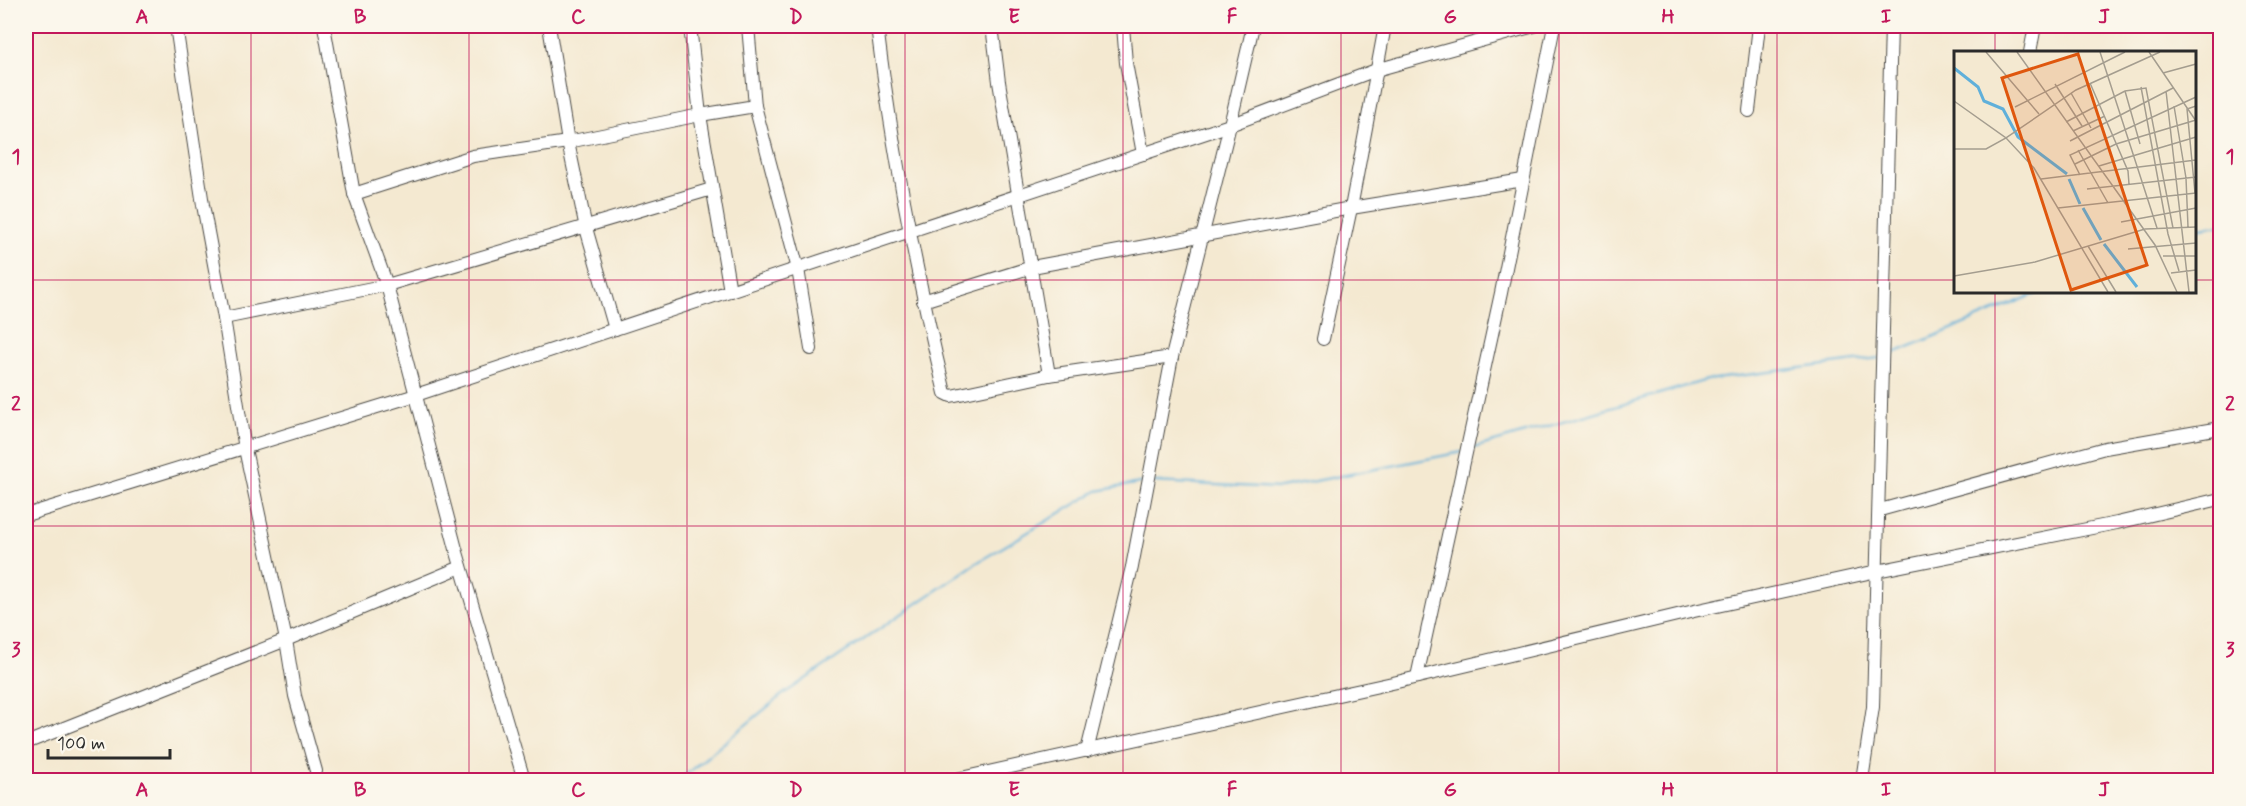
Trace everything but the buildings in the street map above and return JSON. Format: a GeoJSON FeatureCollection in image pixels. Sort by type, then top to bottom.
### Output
{"type":"FeatureCollection","features":[{"type":"Feature","properties":{"kind":"street"},"geometry":{"type":"LineString","coordinates":[[176,26],[203,205],[245,449],[286,640],[295,696],[316,771]]}},
{"type":"Feature","properties":{"kind":"street"},"geometry":{"type":"LineString","coordinates":[[324,26],[354,194],[387,285],[461,567],[524,780]]}},
{"type":"Feature","properties":{"kind":"street"},"geometry":{"type":"LineString","coordinates":[[549,26],[568,142],[586,228],[615,329]]}},
{"type":"Feature","properties":{"kind":"street"},"geometry":{"type":"LineString","coordinates":[[690,26],[700,115],[730,291]]}},
{"type":"Feature","properties":{"kind":"street"},"geometry":{"type":"LineString","coordinates":[[748,26],[755,106],[798,268],[811,349]]}},
{"type":"Feature","properties":{"kind":"street"},"geometry":{"type":"LineString","coordinates":[[877,26],[910,232],[923,301],[945,393],[948,395],[1049,375],[1172,357]]}},
{"type":"Feature","properties":{"kind":"street"},"geometry":{"type":"LineString","coordinates":[[992,26],[999,82],[1049,375]]}},
{"type":"Feature","properties":{"kind":"street"},"geometry":{"type":"LineString","coordinates":[[1123,26],[1126,63],[1143,154]]}},
{"type":"Feature","properties":{"kind":"street"},"geometry":{"type":"LineString","coordinates":[[1087,750],[1132,567],[1172,357],[1253,26]]}},
{"type":"Feature","properties":{"kind":"street"},"geometry":{"type":"LineString","coordinates":[[1323,339],[1351,208],[1385,26]]}},
{"type":"Feature","properties":{"kind":"street"},"geometry":{"type":"LineString","coordinates":[[26,515],[416,395],[1230,125],[1376,70],[1534,26]]}},
{"type":"Feature","properties":{"kind":"street"},"geometry":{"type":"LineString","coordinates":[[1417,677],[1501,293],[1554,26]]}},
{"type":"Feature","properties":{"kind":"street"},"geometry":{"type":"LineString","coordinates":[[1749,111],[1759,26]]}},
{"type":"Feature","properties":{"kind":"street"},"geometry":{"type":"LineString","coordinates":[[1862,780],[1873,707],[1891,26]]}},
{"type":"Feature","properties":{"kind":"street"},"geometry":{"type":"LineString","coordinates":[[2030,51],[2035,26]]}},
{"type":"Feature","properties":{"kind":"street"},"geometry":{"type":"LineString","coordinates":[[354,194],[473,156],[568,142],[755,106]]}},
{"type":"Feature","properties":{"kind":"street"},"geometry":{"type":"LineString","coordinates":[[923,301],[1032,267],[1351,208],[1523,180]]}},
{"type":"Feature","properties":{"kind":"street"},"geometry":{"type":"LineString","coordinates":[[224,318],[387,285],[712,189]]}},
{"type":"Feature","properties":{"kind":"street"},"geometry":{"type":"LineString","coordinates":[[1880,510],[2105,448],[2220,428]]}},
{"type":"Feature","properties":{"kind":"street"},"geometry":{"type":"LineString","coordinates":[[952,780],[1417,677],[1694,611],[1877,571],[2117,523],[2220,498]]}},
{"type":"Feature","properties":{"kind":"street"},"geometry":{"type":"LineString","coordinates":[[26,742],[286,640],[461,567]]}},
{"type":"Feature","properties":{"kind":"waterway"},"geometry":{"type":"LineString","coordinates":[[2195,229],[2220,225]]}},
{"type":"Feature","properties":{"kind":"waterway"},"geometry":{"type":"LineString","coordinates":[[1887,356],[2041,292]]}},
{"type":"Feature","properties":{"kind":"waterway"},"geometry":{"type":"LineString","coordinates":[[1470,449],[1707,380],[1879,358]]}},
{"type":"Feature","properties":{"kind":"waterway"},"geometry":{"type":"LineString","coordinates":[[1153,482],[1280,488],[1462,452]]}},
{"type":"Feature","properties":{"kind":"waterway"},"geometry":{"type":"LineString","coordinates":[[679,780],[782,695],[978,562],[1097,491],[1145,482]]}}]}
